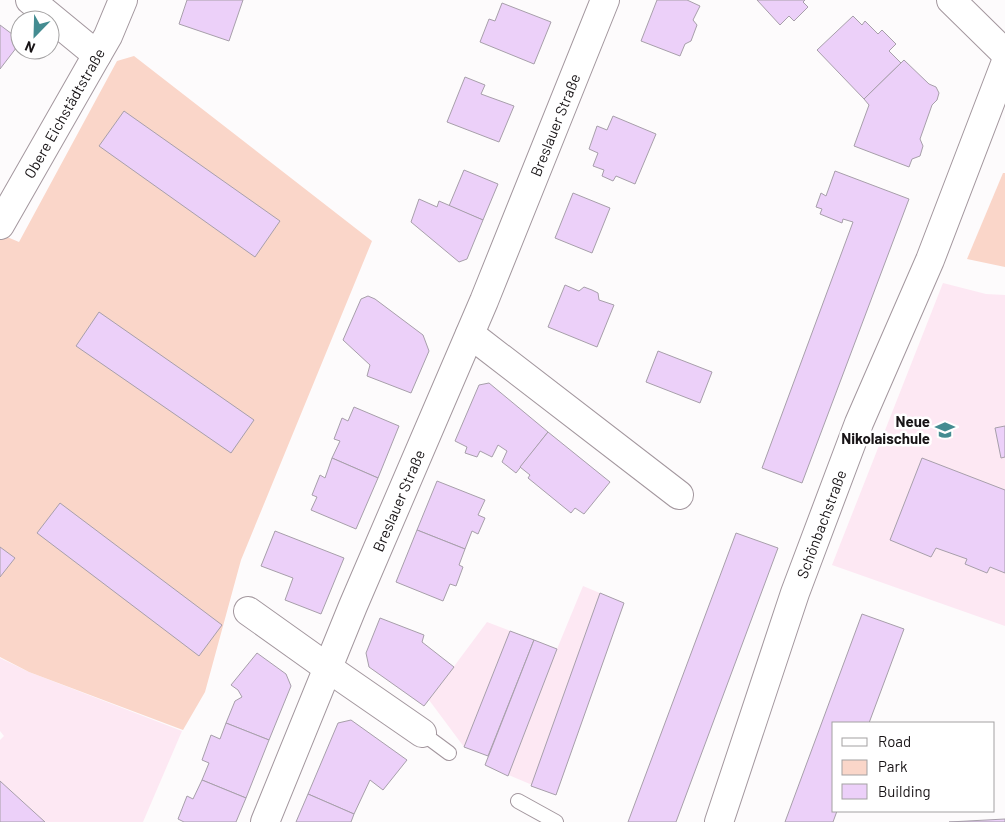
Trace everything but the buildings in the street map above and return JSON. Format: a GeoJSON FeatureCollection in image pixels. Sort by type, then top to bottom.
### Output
{"type":"FeatureCollection","features":[{"type":"Feature","properties":{"kind":"street"},"geometry":{"type":"LineString","coordinates":[[30,0],[97,56]]}},
{"type":"Feature","properties":{"kind":"street","name":"Obere Eichstädtstraße"},"geometry":{"type":"LineString","coordinates":[[0,225],[108,36],[123,0]]}},
{"type":"Feature","properties":{"kind":"street","name":"Breslauer Straße"},"geometry":{"type":"LineString","coordinates":[[265,822],[328,668],[470,334],[605,0]]}},
{"type":"Feature","properties":{"kind":"street"},"geometry":{"type":"LineString","coordinates":[[951,0],[1005,54]]}},
{"type":"Feature","properties":{"kind":"street","name":"Schönbachstraße"},"geometry":{"type":"LineString","coordinates":[[718,822],[805,565],[859,423],[930,260],[1005,64]]}},
{"type":"Feature","properties":{"kind":"street"},"geometry":{"type":"LineString","coordinates":[[470,334],[679,495]]}},
{"type":"Feature","properties":{"kind":"street"},"geometry":{"type":"LineString","coordinates":[[248,611],[422,733]]}},
{"type":"Feature","properties":{"kind":"lane"},"geometry":{"type":"LineString","coordinates":[[422,733],[449,754]]}},
{"type":"Feature","properties":{"kind":"lane"},"geometry":{"type":"LineString","coordinates":[[518,801],[556,822]]}},
{"type":"Feature","properties":{"kind":"shaded area","name":"Neue Nikolaischule"},"geometry":{"type":"Polygon","coordinates":[[[943,283],[986,294],[1005,295],[1005,626],[832,565],[943,283]]]}},
{"type":"Feature","properties":{"kind":"shaded area"},"geometry":{"type":"Polygon","coordinates":[[[583,586],[624,603],[556,795],[485,765],[488,756],[464,747],[429,700],[487,622],[557,649],[583,586]]]}},
{"type":"Feature","properties":{"kind":"shaded area"},"geometry":{"type":"Polygon","coordinates":[[[0,658],[29,672],[182,731],[143,822],[0,822],[0,740],[4,736],[0,731],[0,658]]]}},
{"type":"Feature","properties":{"kind":"green space"},"geometry":{"type":"Polygon","coordinates":[[[134,56],[372,241],[241,560],[205,692],[183,730],[29,672],[0,657],[0,234],[19,242],[117,61],[134,56]]]}},
{"type":"Feature","properties":{"kind":"green space"},"geometry":{"type":"Polygon","coordinates":[[[1003,173],[1005,173],[1005,267],[967,259],[1003,173]]]}},
{"type":"Feature","properties":{"kind":"place","name":"Neue Nikolaischule"},"geometry":{"type":"Point","coordinates":[945,430]}}]}
